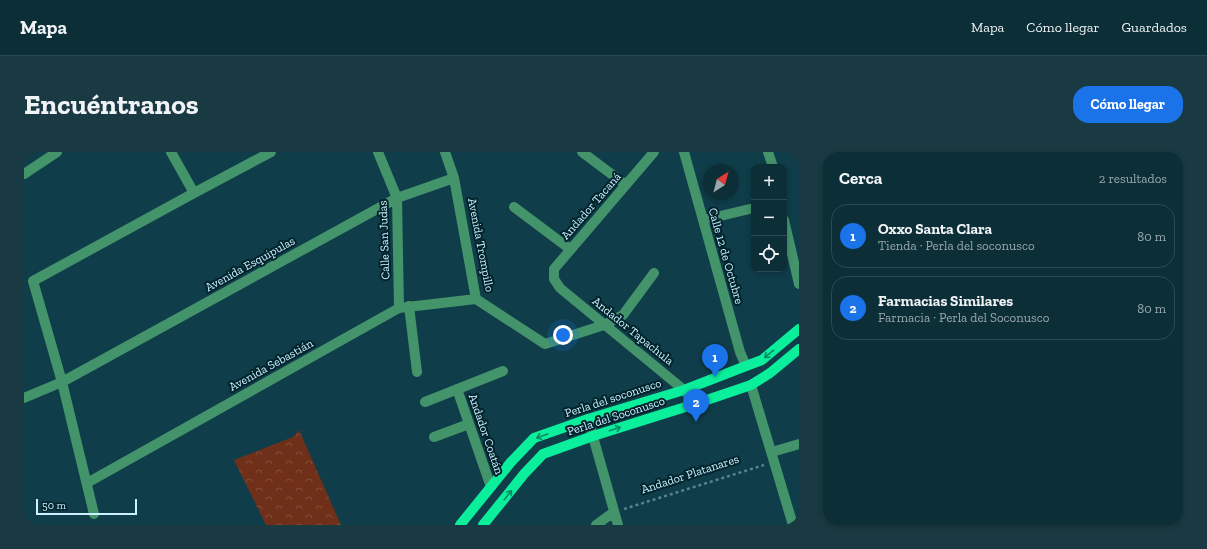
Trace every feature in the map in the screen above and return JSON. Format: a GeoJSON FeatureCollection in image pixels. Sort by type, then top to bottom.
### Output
{"type":"FeatureCollection","features":[{"type":"Feature","properties":{"kind":"main road","name":"Perla del soconusco"},"geometry":{"type":"LineString","coordinates":[[460,525],[511,462],[534,438],[588,419],[684,390],[762,360],[799,329]]}},
{"type":"Feature","properties":{"kind":"main road","name":"Perla del Soconusco"},"geometry":{"type":"LineString","coordinates":[[483,525],[524,474],[543,454],[593,436],[751,385],[770,373],[799,349]]}},
{"type":"Feature","properties":{"kind":"street"},"geometry":{"type":"LineString","coordinates":[[24,174],[57,152]]}},
{"type":"Feature","properties":{"kind":"street"},"geometry":{"type":"LineString","coordinates":[[171,152],[194,193]]}},
{"type":"Feature","properties":{"kind":"street"},"geometry":{"type":"LineString","coordinates":[[94,514],[62,382],[33,281],[271,152]]}},
{"type":"Feature","properties":{"kind":"street","name":"Calle San Judas"},"geometry":{"type":"LineString","coordinates":[[378,152],[397,198],[404,307],[417,372]]}},
{"type":"Feature","properties":{"kind":"street","name":"Avenida Trompillo"},"geometry":{"type":"LineString","coordinates":[[445,152],[454,178],[476,299],[545,344],[604,325]]}},
{"type":"Feature","properties":{"kind":"street"},"geometry":{"type":"LineString","coordinates":[[582,152],[626,184]]}},
{"type":"Feature","properties":{"kind":"street","name":"Andador Tacaná"},"geometry":{"type":"LineString","coordinates":[[554,278],[554,269],[654,152]]}},
{"type":"Feature","properties":{"kind":"street","name":"Calle 12 de Octubre"},"geometry":{"type":"LineString","coordinates":[[684,152],[740,352],[746,366]]}},
{"type":"Feature","properties":{"kind":"street"},"geometry":{"type":"LineString","coordinates":[[768,152],[772,164]]}},
{"type":"Feature","properties":{"kind":"street","name":"Avenida Esquipulas"},"geometry":{"type":"LineString","coordinates":[[24,398],[62,382],[397,198],[454,178]]}},
{"type":"Feature","properties":{"kind":"street"},"geometry":{"type":"LineString","coordinates":[[514,208],[570,249]]}},
{"type":"Feature","properties":{"kind":"street"},"geometry":{"type":"LineString","coordinates":[[703,220],[751,209]]}},
{"type":"Feature","properties":{"kind":"street"},"geometry":{"type":"LineString","coordinates":[[787,233],[799,284]]}},
{"type":"Feature","properties":{"kind":"street"},"geometry":{"type":"LineString","coordinates":[[604,325],[623,315],[654,273]]}},
{"type":"Feature","properties":{"kind":"street","name":"Andador Tapachula"},"geometry":{"type":"LineString","coordinates":[[554,278],[560,288],[684,390],[695,404]]}},
{"type":"Feature","properties":{"kind":"street","name":"Avenida Sebastián"},"geometry":{"type":"LineString","coordinates":[[87,483],[404,307],[476,299]]}},
{"type":"Feature","properties":{"kind":"street"},"geometry":{"type":"LineString","coordinates":[[425,402],[503,371]]}},
{"type":"Feature","properties":{"kind":"street"},"geometry":{"type":"LineString","coordinates":[[751,385],[793,525]]}},
{"type":"Feature","properties":{"kind":"street","name":"Andador Coatán"},"geometry":{"type":"LineString","coordinates":[[457,389],[491,487]]}},
{"type":"Feature","properties":{"kind":"street"},"geometry":{"type":"LineString","coordinates":[[588,419],[618,525]]}},
{"type":"Feature","properties":{"kind":"street"},"geometry":{"type":"LineString","coordinates":[[434,437],[469,424]]}},
{"type":"Feature","properties":{"kind":"street"},"geometry":{"type":"LineString","coordinates":[[773,457],[799,444]]}},
{"type":"Feature","properties":{"kind":"street"},"geometry":{"type":"LineString","coordinates":[[596,525],[614,512]]}},
{"type":"Feature","properties":{"kind":"path","name":"Andador Platanares"},"geometry":{"type":"LineString","coordinates":[[614,512],[773,457]]}},
{"type":"Feature","properties":{"kind":"green space"},"geometry":{"type":"Polygon","coordinates":[[[299,430],[341,525],[266,525],[234,460],[293,437],[299,430]]]}},
{"type":"Feature","properties":{"kind":"place","name":"Oxxo Santa Clara"},"geometry":{"type":"Point","coordinates":[715,377]}},
{"type":"Feature","properties":{"kind":"place","name":"Farmacias Similares"},"geometry":{"type":"Point","coordinates":[696,422]}}]}
